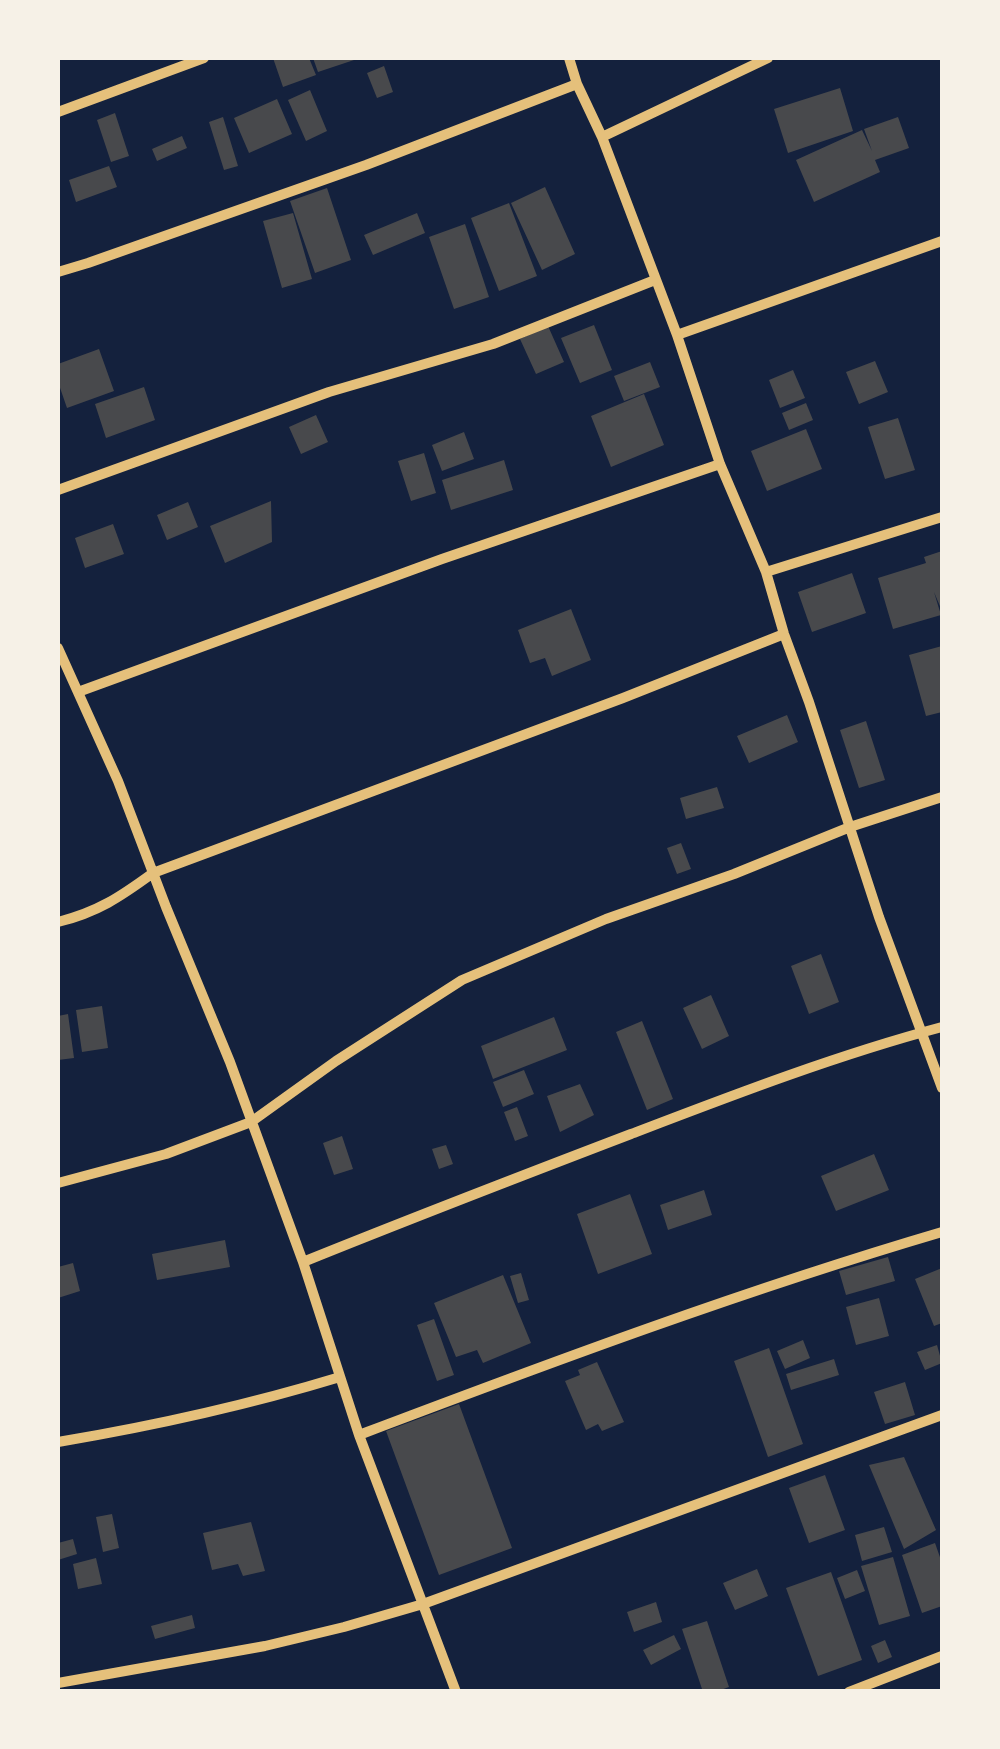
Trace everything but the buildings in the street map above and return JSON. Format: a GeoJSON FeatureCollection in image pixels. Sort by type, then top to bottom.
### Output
{"type":"FeatureCollection","features":[{"type":"Feature","properties":{"kind":"street"},"geometry":{"type":"LineString","coordinates":[[58,112],[204,58]]}},
{"type":"Feature","properties":{"kind":"street"},"geometry":{"type":"LineString","coordinates":[[569,58],[656,280],[720,464],[766,572],[878,917],[942,1088]]}},
{"type":"Feature","properties":{"kind":"street"},"geometry":{"type":"LineString","coordinates":[[602,137],[768,58]]}},
{"type":"Feature","properties":{"kind":"street"},"geometry":{"type":"LineString","coordinates":[[58,272],[348,171],[578,84]]}},
{"type":"Feature","properties":{"kind":"street"},"geometry":{"type":"LineString","coordinates":[[676,335],[942,241]]}},
{"type":"Feature","properties":{"kind":"street"},"geometry":{"type":"LineString","coordinates":[[58,490],[330,392],[493,344],[656,280]]}},
{"type":"Feature","properties":{"kind":"street"},"geometry":{"type":"LineString","coordinates":[[78,692],[442,559],[720,464]]}},
{"type":"Feature","properties":{"kind":"street"},"geometry":{"type":"LineString","coordinates":[[766,572],[942,517]]}},
{"type":"Feature","properties":{"kind":"street"},"geometry":{"type":"LineString","coordinates":[[58,922],[111,903],[153,873],[784,634]]}},
{"type":"Feature","properties":{"kind":"street"},"geometry":{"type":"LineString","coordinates":[[58,648],[60,662],[78,692],[118,781],[230,1062],[303,1262],[359,1435],[456,1692]]}},
{"type":"Feature","properties":{"kind":"street"},"geometry":{"type":"LineString","coordinates":[[58,1183],[166,1154],[251,1122],[336,1061],[462,980],[606,920],[850,827],[942,797]]}},
{"type":"Feature","properties":{"kind":"street"},"geometry":{"type":"LineString","coordinates":[[303,1262],[682,1115],[844,1057],[942,1027]]}},
{"type":"Feature","properties":{"kind":"street"},"geometry":{"type":"LineString","coordinates":[[359,1435],[716,1303],[942,1232]]}},
{"type":"Feature","properties":{"kind":"street"},"geometry":{"type":"LineString","coordinates":[[58,1442],[266,1400],[340,1377]]}},
{"type":"Feature","properties":{"kind":"street"},"geometry":{"type":"LineString","coordinates":[[58,1683],[265,1646],[423,1604],[942,1416]]}},
{"type":"Feature","properties":{"kind":"street"},"geometry":{"type":"LineString","coordinates":[[848,1692],[942,1656]]}}]}
